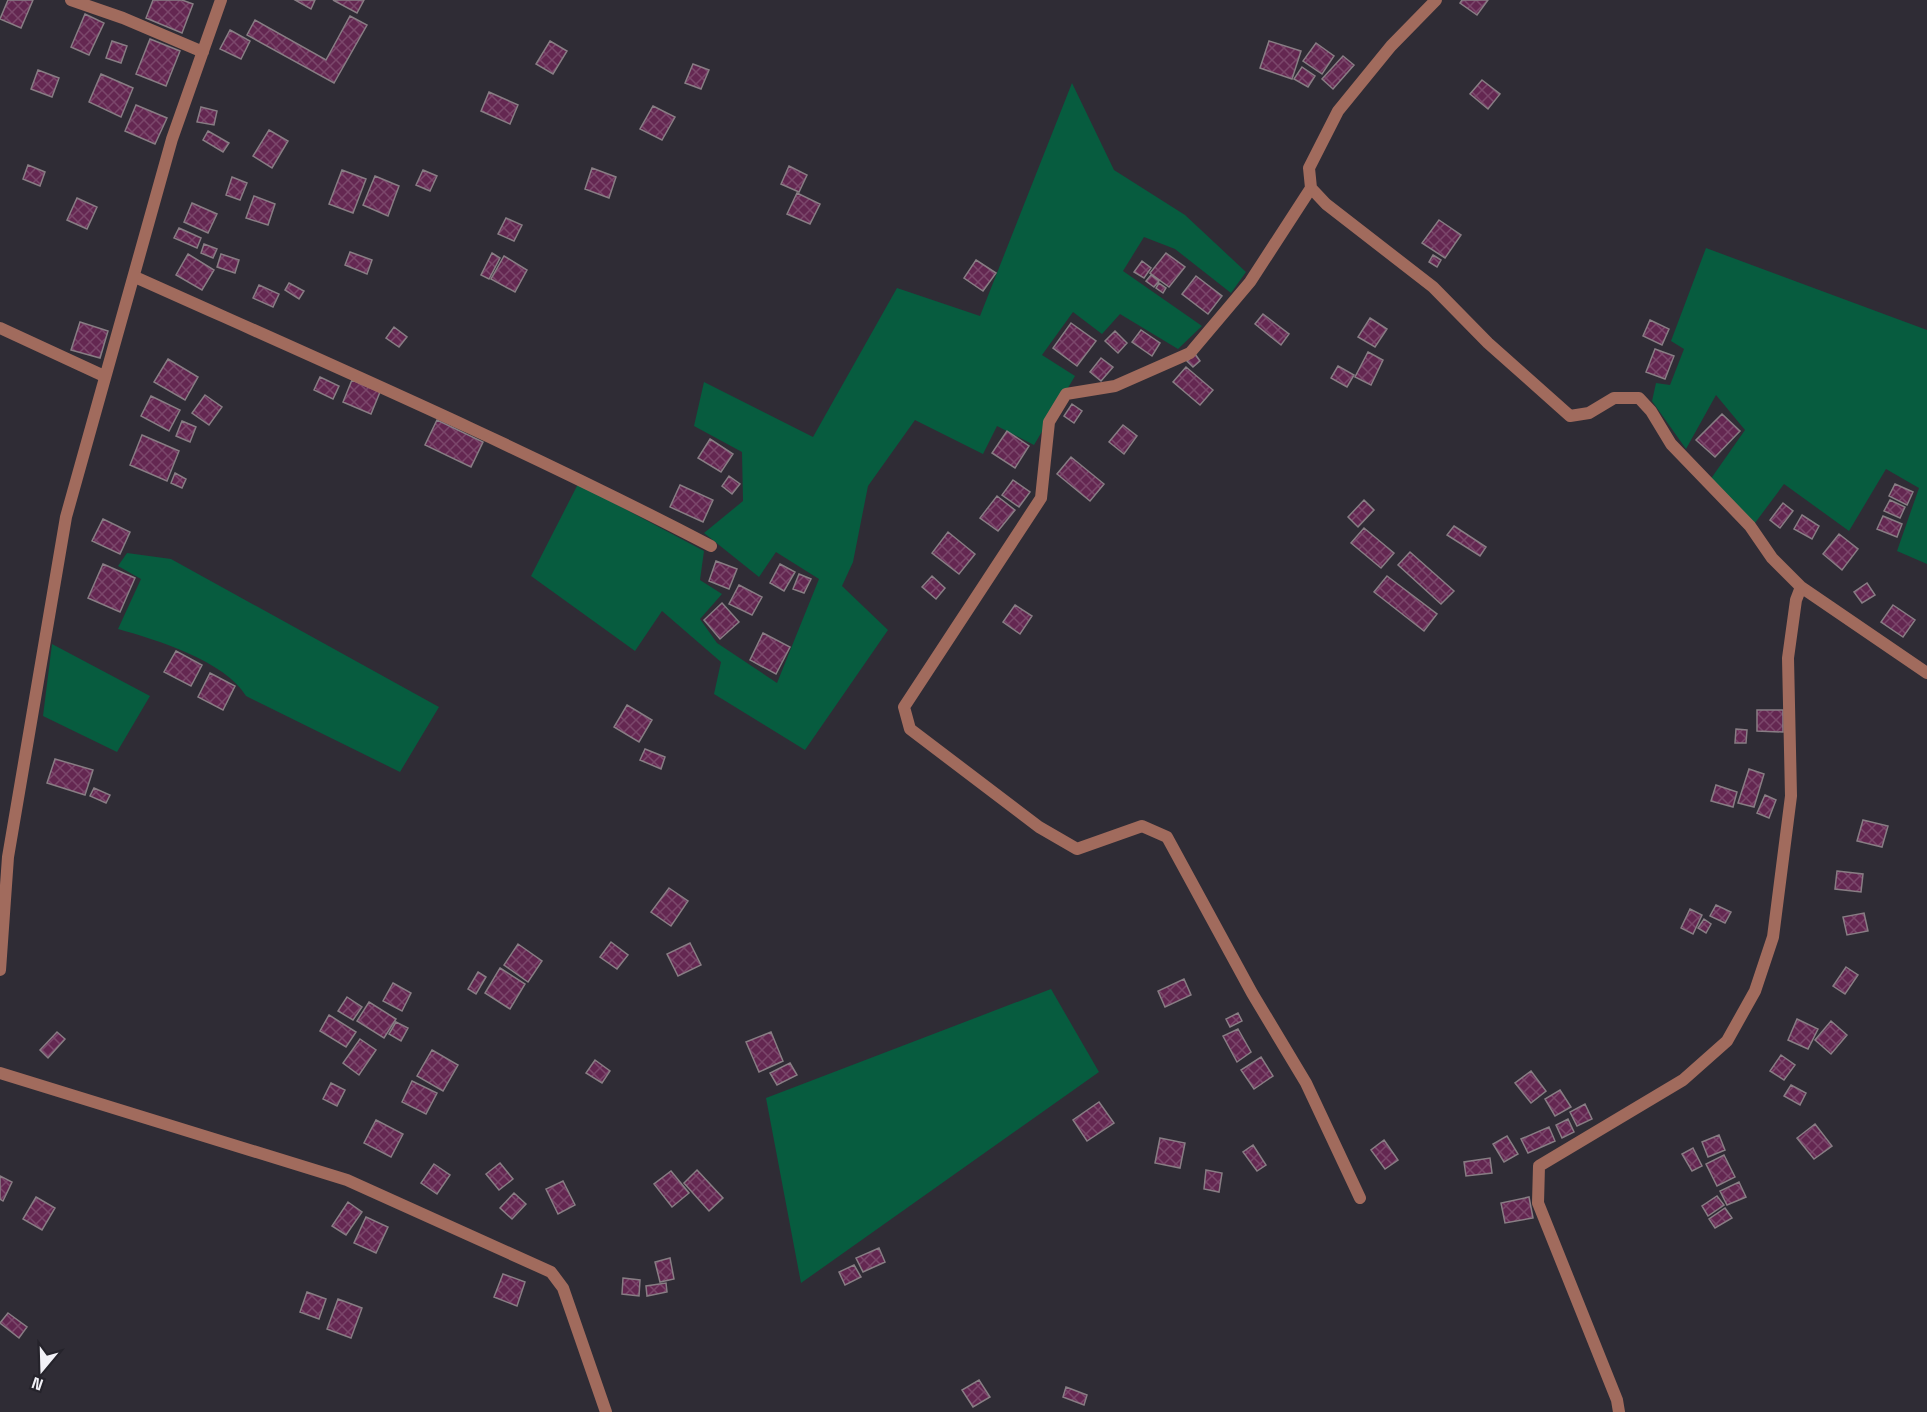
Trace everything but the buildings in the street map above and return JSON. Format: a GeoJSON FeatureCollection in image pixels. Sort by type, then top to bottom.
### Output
{"type":"FeatureCollection","features":[{"type":"Feature","properties":{"kind":"street"},"geometry":{"type":"LineString","coordinates":[[71,0],[123,18],[203,52]]}},
{"type":"Feature","properties":{"kind":"street"},"geometry":{"type":"LineString","coordinates":[[0,970],[8,857],[66,517],[172,139],[221,0]]}},
{"type":"Feature","properties":{"kind":"street"},"geometry":{"type":"LineString","coordinates":[[1436,0],[1391,46],[1338,111],[1309,168],[1311,188],[1326,204],[1433,287],[1488,343],[1570,416],[1589,413],[1614,398],[1639,398],[1651,411],[1671,444],[1750,526],[1772,558],[1801,586],[1927,673]]}},
{"type":"Feature","properties":{"kind":"street"},"geometry":{"type":"LineString","coordinates":[[1311,188],[1250,282],[1190,353],[1115,386],[1066,394],[1049,422],[1041,498],[904,707],[910,729],[1039,827],[1077,849],[1142,826],[1167,837],[1252,993],[1306,1083],[1360,1198]]}},
{"type":"Feature","properties":{"kind":"street"},"geometry":{"type":"LineString","coordinates":[[135,277],[450,417],[711,546]]}},
{"type":"Feature","properties":{"kind":"street"},"geometry":{"type":"LineString","coordinates":[[0,328],[104,376]]}},
{"type":"Feature","properties":{"kind":"street"},"geometry":{"type":"LineString","coordinates":[[1618,1412],[1617,1400],[1538,1203],[1539,1166],[1683,1080],[1727,1041],[1755,991],[1773,937],[1791,796],[1788,658],[1796,600],[1801,586]]}},
{"type":"Feature","properties":{"kind":"street"},"geometry":{"type":"LineString","coordinates":[[0,1073],[347,1180],[551,1272],[563,1288],[606,1412]]}},
{"type":"Feature","properties":{"kind":"green space"},"geometry":{"type":"Polygon","coordinates":[[[1072,83],[1114,170],[1185,215],[1246,272],[1231,293],[1175,249],[1144,237],[1123,271],[1202,326],[1178,349],[1120,314],[1102,334],[1073,312],[1042,355],[1075,376],[1034,445],[997,426],[983,454],[915,420],[868,486],[853,562],[842,586],[888,630],[805,750],[714,694],[721,662],[662,611],[635,651],[531,576],[578,484],[704,551],[700,580],[722,594],[700,619],[717,643],[777,683],[819,579],[776,552],[759,577],[704,533],[743,501],[742,452],[694,426],[704,382],[813,437],[897,288],[980,316],[1072,83]]]}},
{"type":"Feature","properties":{"kind":"green space"},"geometry":{"type":"Polygon","coordinates":[[[1706,248],[1927,330],[1927,564],[1897,551],[1919,488],[1886,469],[1849,531],[1784,484],[1755,523],[1710,480],[1745,430],[1716,395],[1686,449],[1652,401],[1656,383],[1670,385],[1684,349],[1671,341],[1706,248]]]}},
{"type":"Feature","properties":{"kind":"green space"},"geometry":{"type":"Polygon","coordinates":[[[127,553],[171,559],[439,707],[400,772],[246,696],[223,672],[207,662],[152,639],[118,629],[141,579],[118,566],[127,553]]]}},
{"type":"Feature","properties":{"kind":"green space"},"geometry":{"type":"Polygon","coordinates":[[[52,644],[150,696],[117,752],[43,716],[52,644]]]}},
{"type":"Feature","properties":{"kind":"green space"},"geometry":{"type":"Polygon","coordinates":[[[1051,989],[1099,1072],[801,1283],[766,1098],[1051,989]]]}}]}
